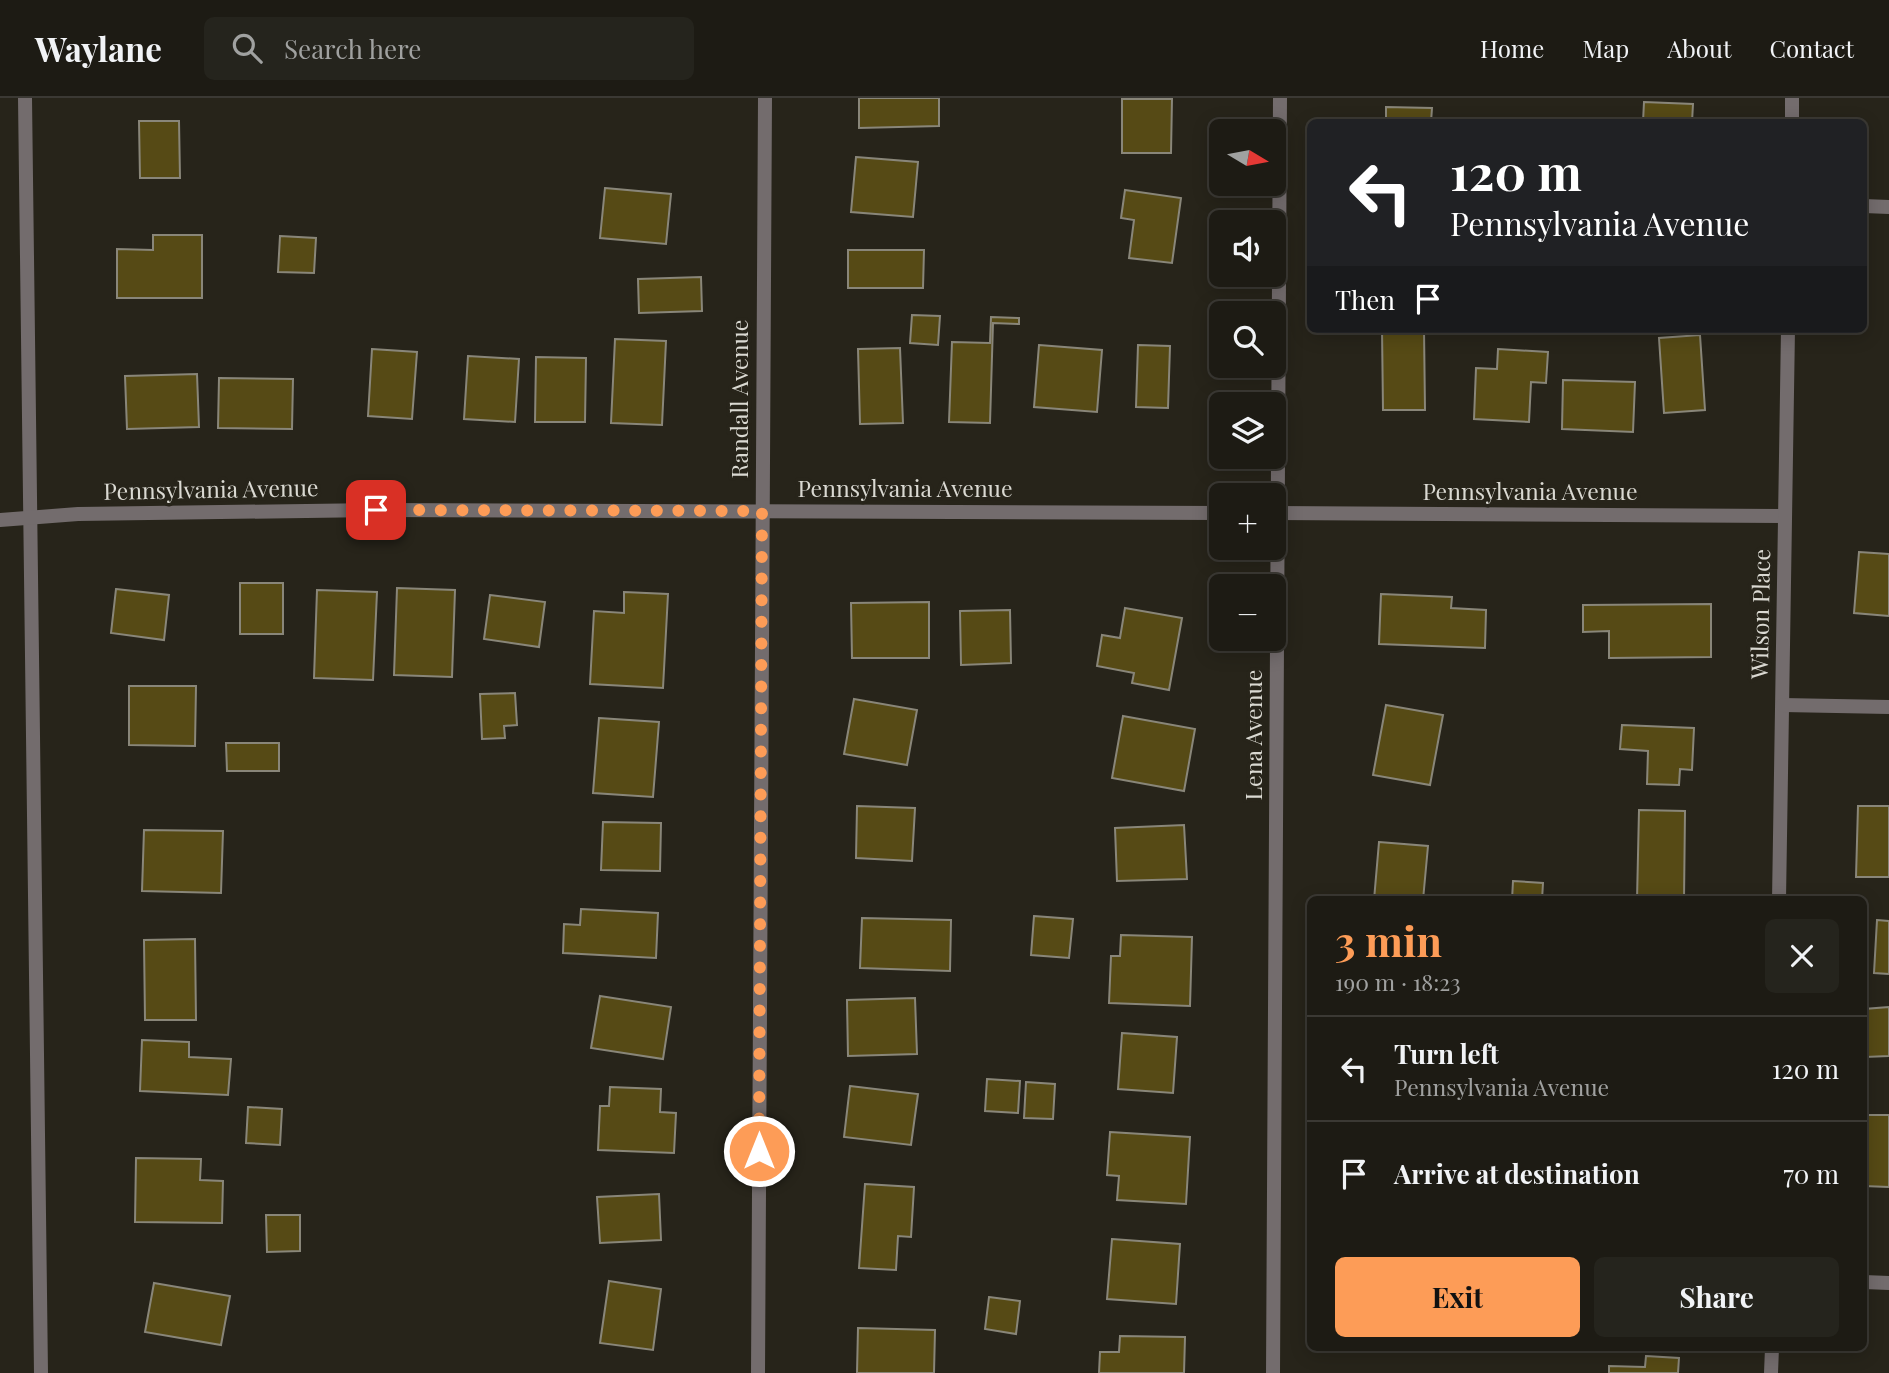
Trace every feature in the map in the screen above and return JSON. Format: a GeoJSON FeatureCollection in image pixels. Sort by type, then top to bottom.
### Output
{"type":"FeatureCollection","features":[{"type":"Feature","properties":{"kind":"street"},"geometry":{"type":"LineString","coordinates":[[24,98],[41,1373]]}},
{"type":"Feature","properties":{"kind":"street","name":"Randall Avenue"},"geometry":{"type":"LineString","coordinates":[[758,1373],[765,98]]}},
{"type":"Feature","properties":{"kind":"street","name":"Lena Avenue"},"geometry":{"type":"LineString","coordinates":[[1276,483],[1280,98]]}},
{"type":"Feature","properties":{"kind":"street"},"geometry":{"type":"LineString","coordinates":[[1792,98],[1792,119]]}},
{"type":"Feature","properties":{"kind":"street"},"geometry":{"type":"LineString","coordinates":[[1867,206],[1889,207]]}},
{"type":"Feature","properties":{"kind":"street","name":"Wilson Place"},"geometry":{"type":"LineString","coordinates":[[1779,896],[1788,333]]}},
{"type":"Feature","properties":{"kind":"street","name":"Pennsylvania Avenue"},"geometry":{"type":"LineString","coordinates":[[0,520],[78,514],[376,510],[1209,513]]}},
{"type":"Feature","properties":{"kind":"street","name":"Pennsylvania Avenue"},"geometry":{"type":"LineString","coordinates":[[1286,513],[1785,516]]}},
{"type":"Feature","properties":{"kind":"street","name":"Lena Avenue"},"geometry":{"type":"LineString","coordinates":[[1272,1373],[1276,560]]}},
{"type":"Feature","properties":{"kind":"street"},"geometry":{"type":"LineString","coordinates":[[1783,705],[1889,707]]}},
{"type":"Feature","properties":{"kind":"street"},"geometry":{"type":"LineString","coordinates":[[1867,1282],[1889,1283]]}},
{"type":"Feature","properties":{"kind":"street"},"geometry":{"type":"LineString","coordinates":[[1771,1373],[1772,1351]]}},
{"type":"Feature","properties":{"kind":"building"},"geometry":{"type":"Polygon","coordinates":[[[859,98],[939,98],[939,126],[859,128],[859,98]]]}},
{"type":"Feature","properties":{"kind":"building"},"geometry":{"type":"Polygon","coordinates":[[[1122,99],[1172,99],[1171,153],[1122,153],[1122,99]]]}},
{"type":"Feature","properties":{"kind":"building"},"geometry":{"type":"Polygon","coordinates":[[[1644,102],[1693,104],[1692,119],[1643,119],[1644,102]]]}},
{"type":"Feature","properties":{"kind":"building"},"geometry":{"type":"Polygon","coordinates":[[[1386,107],[1432,108],[1431,119],[1386,119],[1386,107]]]}},
{"type":"Feature","properties":{"kind":"building"},"geometry":{"type":"Polygon","coordinates":[[[139,121],[179,121],[180,178],[140,178],[139,121]]]}},
{"type":"Feature","properties":{"kind":"building"},"geometry":{"type":"Polygon","coordinates":[[[856,157],[918,162],[913,217],[851,212],[856,157]]]}},
{"type":"Feature","properties":{"kind":"building"},"geometry":{"type":"Polygon","coordinates":[[[605,188],[671,194],[666,244],[600,238],[605,188]]]}},
{"type":"Feature","properties":{"kind":"building"},"geometry":{"type":"Polygon","coordinates":[[[1125,190],[1181,198],[1172,263],[1129,258],[1134,220],[1121,218],[1125,190]]]}},
{"type":"Feature","properties":{"kind":"building"},"geometry":{"type":"Polygon","coordinates":[[[153,235],[202,235],[202,298],[117,298],[117,249],[153,250],[153,235]]]}},
{"type":"Feature","properties":{"kind":"building"},"geometry":{"type":"Polygon","coordinates":[[[280,236],[316,238],[314,273],[278,272],[280,236]]]}},
{"type":"Feature","properties":{"kind":"building"},"geometry":{"type":"Polygon","coordinates":[[[848,250],[924,250],[923,288],[848,288],[848,250]]]}},
{"type":"Feature","properties":{"kind":"building"},"geometry":{"type":"Polygon","coordinates":[[[701,277],[702,311],[639,313],[638,279],[701,277]]]}},
{"type":"Feature","properties":{"kind":"building"},"geometry":{"type":"Polygon","coordinates":[[[912,315],[940,316],[938,345],[910,343],[912,315]]]}},
{"type":"Feature","properties":{"kind":"building"},"geometry":{"type":"Polygon","coordinates":[[[991,317],[1019,318],[1019,324],[993,323],[990,423],[949,422],[952,342],[990,343],[991,317]]]}},
{"type":"Feature","properties":{"kind":"building"},"geometry":{"type":"Polygon","coordinates":[[[1382,333],[1424,333],[1425,410],[1383,410],[1382,333]]]}},
{"type":"Feature","properties":{"kind":"building"},"geometry":{"type":"Polygon","coordinates":[[[1700,335],[1705,410],[1664,413],[1659,338],[1700,335]]]}},
{"type":"Feature","properties":{"kind":"building"},"geometry":{"type":"Polygon","coordinates":[[[615,339],[666,341],[662,425],[611,423],[615,339]]]}},
{"type":"Feature","properties":{"kind":"building"},"geometry":{"type":"Polygon","coordinates":[[[1039,345],[1102,350],[1097,412],[1034,407],[1039,345]]]}},
{"type":"Feature","properties":{"kind":"building"},"geometry":{"type":"Polygon","coordinates":[[[1138,345],[1170,346],[1168,408],[1136,407],[1138,345]]]}},
{"type":"Feature","properties":{"kind":"building"},"geometry":{"type":"Polygon","coordinates":[[[900,348],[903,423],[860,424],[858,349],[900,348]]]}},
{"type":"Feature","properties":{"kind":"building"},"geometry":{"type":"Polygon","coordinates":[[[372,349],[417,352],[412,419],[368,416],[372,349]]]}},
{"type":"Feature","properties":{"kind":"building"},"geometry":{"type":"Polygon","coordinates":[[[1498,349],[1548,352],[1546,383],[1531,382],[1529,422],[1474,419],[1476,368],[1497,369],[1498,349]]]}},
{"type":"Feature","properties":{"kind":"building"},"geometry":{"type":"Polygon","coordinates":[[[468,356],[519,359],[515,422],[464,419],[468,356]]]}},
{"type":"Feature","properties":{"kind":"building"},"geometry":{"type":"Polygon","coordinates":[[[536,357],[586,358],[585,422],[535,422],[536,357]]]}},
{"type":"Feature","properties":{"kind":"building"},"geometry":{"type":"Polygon","coordinates":[[[197,374],[199,427],[127,429],[125,376],[197,374]]]}},
{"type":"Feature","properties":{"kind":"building"},"geometry":{"type":"Polygon","coordinates":[[[219,378],[293,379],[292,429],[218,428],[219,378]]]}},
{"type":"Feature","properties":{"kind":"building"},"geometry":{"type":"Polygon","coordinates":[[[1563,380],[1635,382],[1633,432],[1562,429],[1563,380]]]}},
{"type":"Feature","properties":{"kind":"building"},"geometry":{"type":"Polygon","coordinates":[[[1859,552],[1889,554],[1889,616],[1854,613],[1859,552]]]}},
{"type":"Feature","properties":{"kind":"building"},"geometry":{"type":"Polygon","coordinates":[[[240,583],[283,583],[283,634],[240,634],[240,583]]]}},
{"type":"Feature","properties":{"kind":"building"},"geometry":{"type":"Polygon","coordinates":[[[397,588],[455,590],[452,677],[394,675],[397,588]]]}},
{"type":"Feature","properties":{"kind":"building"},"geometry":{"type":"Polygon","coordinates":[[[116,589],[169,595],[164,640],[111,633],[116,589]]]}},
{"type":"Feature","properties":{"kind":"building"},"geometry":{"type":"Polygon","coordinates":[[[317,590],[377,592],[373,680],[314,678],[317,590]]]}},
{"type":"Feature","properties":{"kind":"building"},"geometry":{"type":"Polygon","coordinates":[[[624,592],[668,594],[663,688],[590,684],[594,611],[624,613],[624,592]]]}},
{"type":"Feature","properties":{"kind":"building"},"geometry":{"type":"Polygon","coordinates":[[[1381,594],[1452,597],[1451,608],[1486,610],[1485,648],[1379,644],[1381,594]]]}},
{"type":"Feature","properties":{"kind":"building"},"geometry":{"type":"Polygon","coordinates":[[[490,595],[545,602],[539,647],[484,639],[490,595]]]}},
{"type":"Feature","properties":{"kind":"building"},"geometry":{"type":"Polygon","coordinates":[[[929,602],[929,658],[852,658],[851,603],[929,602]]]}},
{"type":"Feature","properties":{"kind":"building"},"geometry":{"type":"Polygon","coordinates":[[[1711,604],[1711,657],[1609,658],[1609,631],[1583,632],[1583,605],[1711,604]]]}},
{"type":"Feature","properties":{"kind":"building"},"geometry":{"type":"Polygon","coordinates":[[[1125,608],[1182,618],[1169,690],[1132,683],[1134,673],[1097,666],[1102,635],[1120,638],[1125,608]]]}},
{"type":"Feature","properties":{"kind":"building"},"geometry":{"type":"Polygon","coordinates":[[[1010,610],[1011,663],[961,665],[960,611],[1010,610]]]}},
{"type":"Feature","properties":{"kind":"building"},"geometry":{"type":"Polygon","coordinates":[[[129,686],[196,686],[195,746],[129,745],[129,686]]]}},
{"type":"Feature","properties":{"kind":"building"},"geometry":{"type":"Polygon","coordinates":[[[515,693],[517,725],[504,726],[505,738],[482,739],[480,694],[515,693]]]}},
{"type":"Feature","properties":{"kind":"building"},"geometry":{"type":"Polygon","coordinates":[[[854,699],[917,710],[907,765],[844,754],[854,699]]]}},
{"type":"Feature","properties":{"kind":"building"},"geometry":{"type":"Polygon","coordinates":[[[1386,705],[1443,715],[1430,785],[1373,775],[1386,705]]]}},
{"type":"Feature","properties":{"kind":"building"},"geometry":{"type":"Polygon","coordinates":[[[1123,716],[1195,729],[1184,791],[1112,778],[1123,716]]]}},
{"type":"Feature","properties":{"kind":"building"},"geometry":{"type":"Polygon","coordinates":[[[599,718],[659,722],[653,797],[593,793],[599,718]]]}},
{"type":"Feature","properties":{"kind":"building"},"geometry":{"type":"Polygon","coordinates":[[[1622,725],[1694,728],[1692,770],[1680,769],[1679,785],[1647,784],[1648,751],[1620,749],[1622,725]]]}},
{"type":"Feature","properties":{"kind":"building"},"geometry":{"type":"Polygon","coordinates":[[[226,743],[279,743],[279,771],[227,771],[226,743]]]}},
{"type":"Feature","properties":{"kind":"building"},"geometry":{"type":"Polygon","coordinates":[[[857,806],[915,808],[912,861],[856,858],[857,806]]]}},
{"type":"Feature","properties":{"kind":"building"},"geometry":{"type":"Polygon","coordinates":[[[1858,806],[1889,806],[1889,877],[1856,877],[1858,806]]]}},
{"type":"Feature","properties":{"kind":"building"},"geometry":{"type":"Polygon","coordinates":[[[1639,810],[1685,811],[1684,896],[1637,896],[1639,810]]]}},
{"type":"Feature","properties":{"kind":"building"},"geometry":{"type":"Polygon","coordinates":[[[603,822],[661,823],[660,871],[601,870],[603,822]]]}},
{"type":"Feature","properties":{"kind":"building"},"geometry":{"type":"Polygon","coordinates":[[[1184,825],[1187,879],[1117,881],[1115,828],[1184,825]]]}},
{"type":"Feature","properties":{"kind":"building"},"geometry":{"type":"Polygon","coordinates":[[[144,830],[223,831],[221,893],[142,891],[144,830]]]}},
{"type":"Feature","properties":{"kind":"building"},"geometry":{"type":"Polygon","coordinates":[[[1379,842],[1428,846],[1423,896],[1374,896],[1379,842]]]}},
{"type":"Feature","properties":{"kind":"building"},"geometry":{"type":"Polygon","coordinates":[[[1513,881],[1543,883],[1542,896],[1512,896],[1513,881]]]}},
{"type":"Feature","properties":{"kind":"building"},"geometry":{"type":"Polygon","coordinates":[[[581,909],[658,913],[656,958],[563,953],[564,924],[580,925],[581,909]]]}},
{"type":"Feature","properties":{"kind":"building"},"geometry":{"type":"Polygon","coordinates":[[[1034,916],[1073,919],[1069,958],[1031,955],[1034,916]]]}},
{"type":"Feature","properties":{"kind":"building"},"geometry":{"type":"Polygon","coordinates":[[[862,918],[951,920],[950,971],[860,968],[862,918]]]}},
{"type":"Feature","properties":{"kind":"building"},"geometry":{"type":"Polygon","coordinates":[[[1877,920],[1889,921],[1889,974],[1874,973],[1877,920]]]}},
{"type":"Feature","properties":{"kind":"building"},"geometry":{"type":"Polygon","coordinates":[[[1121,935],[1192,937],[1190,1006],[1109,1003],[1111,956],[1120,956],[1121,935]]]}},
{"type":"Feature","properties":{"kind":"building"},"geometry":{"type":"Polygon","coordinates":[[[195,939],[196,1020],[145,1020],[144,940],[195,939]]]}},
{"type":"Feature","properties":{"kind":"building"},"geometry":{"type":"Polygon","coordinates":[[[600,996],[671,1007],[663,1059],[591,1048],[600,996]]]}},
{"type":"Feature","properties":{"kind":"building"},"geometry":{"type":"Polygon","coordinates":[[[915,998],[917,1054],[848,1056],[847,1000],[915,998]]]}},
{"type":"Feature","properties":{"kind":"building"},"geometry":{"type":"Polygon","coordinates":[[[1889,1007],[1889,1056],[1867,1057],[1867,1009],[1889,1007]]]}},
{"type":"Feature","properties":{"kind":"building"},"geometry":{"type":"Polygon","coordinates":[[[1122,1033],[1177,1037],[1173,1093],[1118,1089],[1122,1033]]]}},
{"type":"Feature","properties":{"kind":"building"},"geometry":{"type":"Polygon","coordinates":[[[142,1040],[189,1042],[189,1057],[231,1059],[228,1095],[140,1091],[142,1040]]]}},
{"type":"Feature","properties":{"kind":"building"},"geometry":{"type":"Polygon","coordinates":[[[987,1079],[1020,1081],[1018,1113],[985,1111],[987,1079]]]}},
{"type":"Feature","properties":{"kind":"building"},"geometry":{"type":"Polygon","coordinates":[[[1026,1082],[1055,1084],[1053,1119],[1024,1118],[1026,1082]]]}},
{"type":"Feature","properties":{"kind":"building"},"geometry":{"type":"Polygon","coordinates":[[[850,1086],[918,1094],[911,1145],[844,1137],[850,1086]]]}},
{"type":"Feature","properties":{"kind":"building"},"geometry":{"type":"Polygon","coordinates":[[[610,1087],[661,1089],[660,1112],[676,1113],[674,1153],[598,1150],[600,1106],[609,1106],[610,1087]]]}},
{"type":"Feature","properties":{"kind":"building"},"geometry":{"type":"Polygon","coordinates":[[[248,1107],[282,1109],[280,1145],[246,1143],[248,1107]]]}},
{"type":"Feature","properties":{"kind":"building"},"geometry":{"type":"Polygon","coordinates":[[[1867,1115],[1889,1115],[1889,1187],[1867,1186],[1867,1115]]]}},
{"type":"Feature","properties":{"kind":"building"},"geometry":{"type":"Polygon","coordinates":[[[1110,1132],[1190,1137],[1186,1204],[1117,1200],[1119,1176],[1107,1175],[1110,1132]]]}},
{"type":"Feature","properties":{"kind":"building"},"geometry":{"type":"Polygon","coordinates":[[[136,1158],[201,1159],[200,1180],[223,1181],[222,1223],[135,1222],[136,1158]]]}},
{"type":"Feature","properties":{"kind":"building"},"geometry":{"type":"Polygon","coordinates":[[[865,1184],[914,1187],[911,1237],[898,1236],[896,1270],[859,1268],[865,1184]]]}},
{"type":"Feature","properties":{"kind":"building"},"geometry":{"type":"Polygon","coordinates":[[[659,1194],[661,1240],[600,1243],[597,1197],[659,1194]]]}},
{"type":"Feature","properties":{"kind":"building"},"geometry":{"type":"Polygon","coordinates":[[[266,1215],[300,1215],[300,1251],[267,1252],[266,1215]]]}},
{"type":"Feature","properties":{"kind":"building"},"geometry":{"type":"Polygon","coordinates":[[[1112,1239],[1180,1244],[1176,1304],[1107,1299],[1112,1239]]]}},
{"type":"Feature","properties":{"kind":"building"},"geometry":{"type":"Polygon","coordinates":[[[609,1281],[661,1289],[653,1350],[600,1343],[609,1281]]]}},
{"type":"Feature","properties":{"kind":"building"},"geometry":{"type":"Polygon","coordinates":[[[154,1283],[230,1296],[221,1345],[145,1332],[154,1283]]]}},
{"type":"Feature","properties":{"kind":"building"},"geometry":{"type":"Polygon","coordinates":[[[989,1297],[1020,1301],[1016,1334],[985,1329],[989,1297]]]}},
{"type":"Feature","properties":{"kind":"building"},"geometry":{"type":"Polygon","coordinates":[[[858,1328],[935,1330],[934,1373],[857,1373],[858,1328]]]}},
{"type":"Feature","properties":{"kind":"building"},"geometry":{"type":"Polygon","coordinates":[[[1120,1336],[1185,1337],[1184,1373],[1099,1373],[1100,1352],[1119,1352],[1120,1336]]]}},
{"type":"Feature","properties":{"kind":"building"},"geometry":{"type":"Polygon","coordinates":[[[1646,1356],[1679,1358],[1678,1373],[1609,1373],[1609,1366],[1645,1367],[1646,1356]]]}},
{"type":"Feature","properties":{"kind":"route"},"geometry":{"type":"LineString","coordinates":[[376,510],[762,511],[759,1151]]}}]}
